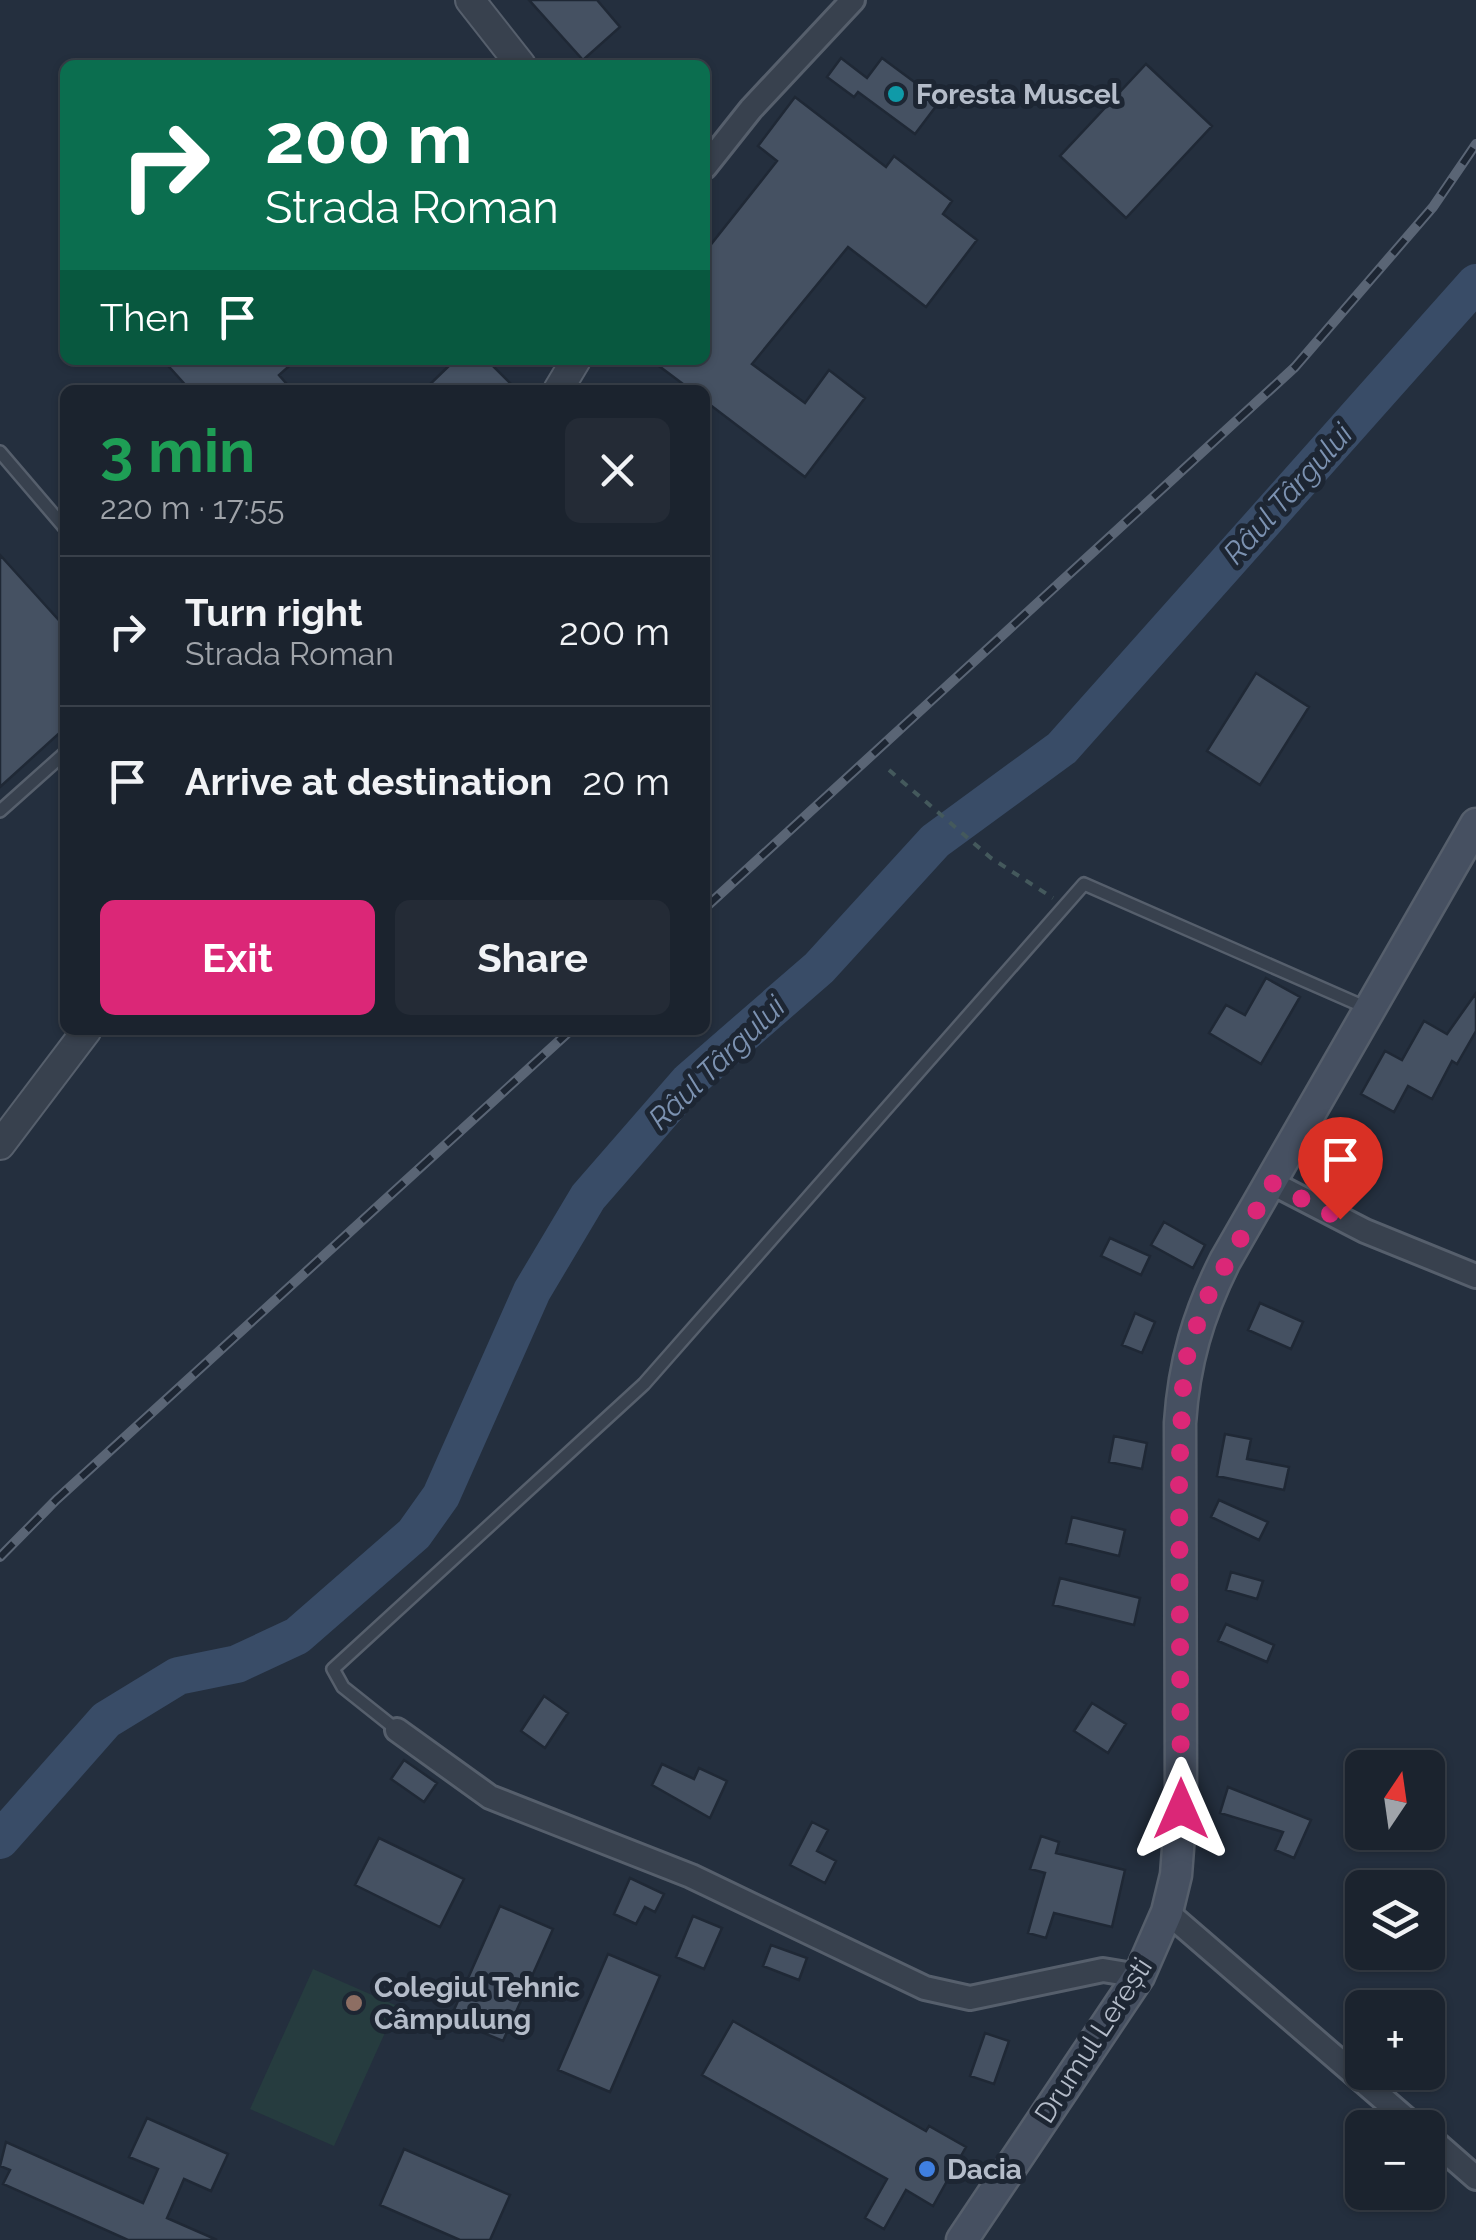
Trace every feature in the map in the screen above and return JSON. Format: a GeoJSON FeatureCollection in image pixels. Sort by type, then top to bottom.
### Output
{"type":"FeatureCollection","features":[{"type":"Feature","properties":{"kind":"main road","name":"Drumul Lerești"},"geometry":{"type":"LineString","coordinates":[[962,2240],[1138,1976],[1167,1912],[1176,1875],[1181,1809],[1179,1476],[1184,1366],[1204,1303],[1476,824]]}},
{"type":"Feature","properties":{"kind":"street"},"geometry":{"type":"LineString","coordinates":[[470,0],[517,60]]}},
{"type":"Feature","properties":{"kind":"street"},"geometry":{"type":"LineString","coordinates":[[710,161],[751,109],[853,0]]}},
{"type":"Feature","properties":{"kind":"street"},"geometry":{"type":"LineString","coordinates":[[0,1145],[83,1035]]}},
{"type":"Feature","properties":{"kind":"street"},"geometry":{"type":"LineString","coordinates":[[1272,1183],[1365,1230],[1476,1276]]}},
{"type":"Feature","properties":{"kind":"street"},"geometry":{"type":"LineString","coordinates":[[397,1730],[490,1797],[691,1876],[924,1988],[970,1998],[1103,1970],[1138,1976]]}},
{"type":"Feature","properties":{"kind":"street"},"geometry":{"type":"LineString","coordinates":[[1167,1912],[1397,2110]]}},
{"type":"Feature","properties":{"kind":"street"},"geometry":{"type":"LineString","coordinates":[[1445,2151],[1476,2178]]}},
{"type":"Feature","properties":{"kind":"lane"},"geometry":{"type":"LineString","coordinates":[[0,452],[60,522]]}},
{"type":"Feature","properties":{"kind":"lane"},"geometry":{"type":"LineString","coordinates":[[0,811],[60,757]]}},
{"type":"Feature","properties":{"kind":"lane"},"geometry":{"type":"LineString","coordinates":[[397,1730],[343,1686],[333,1669],[644,1384],[1084,884],[1371,1010]]}},
{"type":"Feature","properties":{"kind":"path"},"geometry":{"type":"LineString","coordinates":[[889,770],[991,858],[1066,906]]}},
{"type":"Feature","properties":{"kind":"green space"},"geometry":{"type":"Polygon","coordinates":[[[313,1969],[397,2006],[334,2146],[250,2109],[313,1969]]]}},
{"type":"Feature","properties":{"kind":"building"},"geometry":{"type":"Polygon","coordinates":[[[529,0],[597,0],[620,27],[583,60],[529,0]]]}},
{"type":"Feature","properties":{"kind":"building","name":"Foresta Muscel"},"geometry":{"type":"Polygon","coordinates":[[[841,58],[867,78],[882,58],[940,101],[915,134],[858,92],[854,97],[827,77],[841,58]]]}},
{"type":"Feature","properties":{"kind":"building"},"geometry":{"type":"Polygon","coordinates":[[[1146,64],[1212,126],[1126,218],[1060,156],[1146,64]]]}},
{"type":"Feature","properties":{"kind":"building"},"geometry":{"type":"Polygon","coordinates":[[[795,97],[886,167],[894,156],[952,201],[943,214],[977,240],[926,307],[848,247],[752,364],[805,403],[829,370],[865,398],[805,477],[710,405],[710,385],[684,385],[658,365],[710,365],[710,246],[777,161],[758,146],[795,97]]]}},
{"type":"Feature","properties":{"kind":"building"},"geometry":{"type":"Polygon","coordinates":[[[168,365],[290,365],[279,375],[288,385],[186,385],[168,365]]]}},
{"type":"Feature","properties":{"kind":"building"},"geometry":{"type":"Polygon","coordinates":[[[450,365],[492,365],[512,385],[429,385],[450,365]]]}},
{"type":"Feature","properties":{"kind":"building"},"geometry":{"type":"Polygon","coordinates":[[[0,555],[60,621],[60,733],[0,787],[0,555]]]}},
{"type":"Feature","properties":{"kind":"building"},"geometry":{"type":"Polygon","coordinates":[[[1256,673],[1309,707],[1260,785],[1207,751],[1256,673]]]}},
{"type":"Feature","properties":{"kind":"building"},"geometry":{"type":"Polygon","coordinates":[[[1266,978],[1300,997],[1261,1064],[1209,1033],[1226,1005],[1245,1015],[1266,978]]]}},
{"type":"Feature","properties":{"kind":"building"},"geometry":{"type":"Polygon","coordinates":[[[1476,993],[1476,1031],[1457,1064],[1452,1061],[1432,1099],[1408,1086],[1394,1112],[1361,1094],[1385,1051],[1402,1060],[1424,1021],[1447,1034],[1476,993]]]}},
{"type":"Feature","properties":{"kind":"building"},"geometry":{"type":"Polygon","coordinates":[[[1164,1222],[1205,1245],[1193,1268],[1151,1245],[1164,1222]]]}},
{"type":"Feature","properties":{"kind":"building"},"geometry":{"type":"Polygon","coordinates":[[[1110,1238],[1150,1256],[1141,1275],[1101,1256],[1110,1238]]]}},
{"type":"Feature","properties":{"kind":"building"},"geometry":{"type":"Polygon","coordinates":[[[1260,1303],[1303,1322],[1291,1349],[1248,1330],[1260,1303]]]}},
{"type":"Feature","properties":{"kind":"building"},"geometry":{"type":"Polygon","coordinates":[[[1135,1313],[1155,1322],[1142,1353],[1122,1345],[1135,1313]]]}},
{"type":"Feature","properties":{"kind":"building"},"geometry":{"type":"Polygon","coordinates":[[[1225,1434],[1251,1439],[1247,1459],[1289,1467],[1284,1490],[1217,1476],[1225,1434]]]}},
{"type":"Feature","properties":{"kind":"building"},"geometry":{"type":"Polygon","coordinates":[[[1114,1436],[1147,1443],[1142,1469],[1109,1462],[1114,1436]]]}},
{"type":"Feature","properties":{"kind":"building"},"geometry":{"type":"Polygon","coordinates":[[[1219,1500],[1268,1522],[1259,1540],[1211,1517],[1219,1500]]]}},
{"type":"Feature","properties":{"kind":"building"},"geometry":{"type":"Polygon","coordinates":[[[1072,1517],[1125,1530],[1119,1556],[1066,1543],[1072,1517]]]}},
{"type":"Feature","properties":{"kind":"building"},"geometry":{"type":"Polygon","coordinates":[[[1231,1572],[1263,1581],[1257,1599],[1226,1590],[1231,1572]]]}},
{"type":"Feature","properties":{"kind":"building"},"geometry":{"type":"Polygon","coordinates":[[[1060,1578],[1140,1598],[1134,1625],[1053,1605],[1060,1578]]]}},
{"type":"Feature","properties":{"kind":"building"},"geometry":{"type":"Polygon","coordinates":[[[1226,1624],[1274,1645],[1267,1662],[1218,1641],[1226,1624]]]}},
{"type":"Feature","properties":{"kind":"building"},"geometry":{"type":"Polygon","coordinates":[[[544,1696],[568,1713],[545,1748],[521,1731],[544,1696]]]}},
{"type":"Feature","properties":{"kind":"building"},"geometry":{"type":"Polygon","coordinates":[[[1092,1703],[1126,1724],[1108,1753],[1074,1731],[1092,1703]]]}},
{"type":"Feature","properties":{"kind":"building"},"geometry":{"type":"Polygon","coordinates":[[[404,1760],[437,1783],[424,1802],[391,1779],[404,1760]]]}},
{"type":"Feature","properties":{"kind":"building"},"geometry":{"type":"Polygon","coordinates":[[[662,1764],[694,1779],[699,1768],[727,1781],[710,1818],[652,1785],[662,1764]]]}},
{"type":"Feature","properties":{"kind":"building"},"geometry":{"type":"Polygon","coordinates":[[[1228,1787],[1311,1820],[1294,1858],[1275,1850],[1283,1832],[1220,1813],[1228,1787]]]}},
{"type":"Feature","properties":{"kind":"building"},"geometry":{"type":"Polygon","coordinates":[[[812,1822],[828,1830],[817,1851],[836,1861],[825,1883],[790,1865],[812,1822]]]}},
{"type":"Feature","properties":{"kind":"building"},"geometry":{"type":"Polygon","coordinates":[[[1041,1836],[1059,1842],[1056,1853],[1125,1870],[1112,1927],[1054,1913],[1046,1938],[1028,1933],[1045,1873],[1030,1869],[1041,1836]]]}},
{"type":"Feature","properties":{"kind":"building"},"geometry":{"type":"Polygon","coordinates":[[[379,1838],[464,1879],[440,1927],[355,1885],[379,1838]]]}},
{"type":"Feature","properties":{"kind":"building"},"geometry":{"type":"Polygon","coordinates":[[[630,1878],[664,1894],[655,1912],[645,1907],[636,1924],[614,1914],[630,1878]]]}},
{"type":"Feature","properties":{"kind":"building"},"geometry":{"type":"Polygon","coordinates":[[[500,1906],[553,1929],[503,2041],[450,2019],[500,1906]]]}},
{"type":"Feature","properties":{"kind":"building"},"geometry":{"type":"Polygon","coordinates":[[[693,1916],[722,1928],[704,1969],[676,1957],[693,1916]]]}},
{"type":"Feature","properties":{"kind":"building"},"geometry":{"type":"Polygon","coordinates":[[[771,1945],[807,1958],[799,1980],[763,1966],[771,1945]]]}},
{"type":"Feature","properties":{"kind":"building"},"geometry":{"type":"Polygon","coordinates":[[[608,1954],[660,1976],[610,2092],[558,2070],[608,1954]]]}},
{"type":"Feature","properties":{"kind":"building"},"geometry":{"type":"Polygon","coordinates":[[[733,2021],[926,2131],[929,2126],[966,2147],[933,2206],[906,2190],[884,2229],[865,2218],[887,2179],[702,2075],[733,2021]]]}},
{"type":"Feature","properties":{"kind":"building"},"geometry":{"type":"Polygon","coordinates":[[[985,2033],[1009,2041],[994,2084],[970,2076],[985,2033]]]}},
{"type":"Feature","properties":{"kind":"building"},"geometry":{"type":"Polygon","coordinates":[[[147,2118],[228,2154],[211,2191],[184,2179],[167,2218],[217,2240],[128,2240],[3,2184],[10,2170],[0,2166],[6,2142],[143,2203],[158,2169],[129,2157],[147,2118]]]}},
{"type":"Feature","properties":{"kind":"building"},"geometry":{"type":"Polygon","coordinates":[[[404,2149],[510,2195],[490,2240],[460,2240],[380,2205],[404,2149]]]}},
{"type":"Feature","properties":{"kind":"waterway","name":"Râul Târgului"},"geometry":{"type":"LineString","coordinates":[[0,1840],[106,1720],[178,1676],[237,1664],[297,1636],[414,1534],[441,1496],[532,1291],[588,1197],[689,1081],[819,968],[935,841],[1062,748],[1476,283]]}},
{"type":"Feature","properties":{"kind":"railway"},"geometry":{"type":"LineString","coordinates":[[710,903],[1295,367],[1433,207],[1476,144]]}},
{"type":"Feature","properties":{"kind":"railway"},"geometry":{"type":"LineString","coordinates":[[0,1557],[56,1500],[566,1035]]}},
{"type":"Feature","properties":{"kind":"place","name":"Foresta Muscel"},"geometry":{"type":"Point","coordinates":[896,94]}},
{"type":"Feature","properties":{"kind":"place","name":"Colegiul Tehnic Câmpulung"},"geometry":{"type":"Point","coordinates":[354,2003]}},
{"type":"Feature","properties":{"kind":"place","name":"Dacia"},"geometry":{"type":"Point","coordinates":[927,2169]}},
{"type":"Feature","properties":{"kind":"route"},"geometry":{"type":"LineString","coordinates":[[1181,1809],[1180,1423],[1184,1366],[1193,1332],[1225,1261],[1272,1183],[1340,1219]]}}]}
